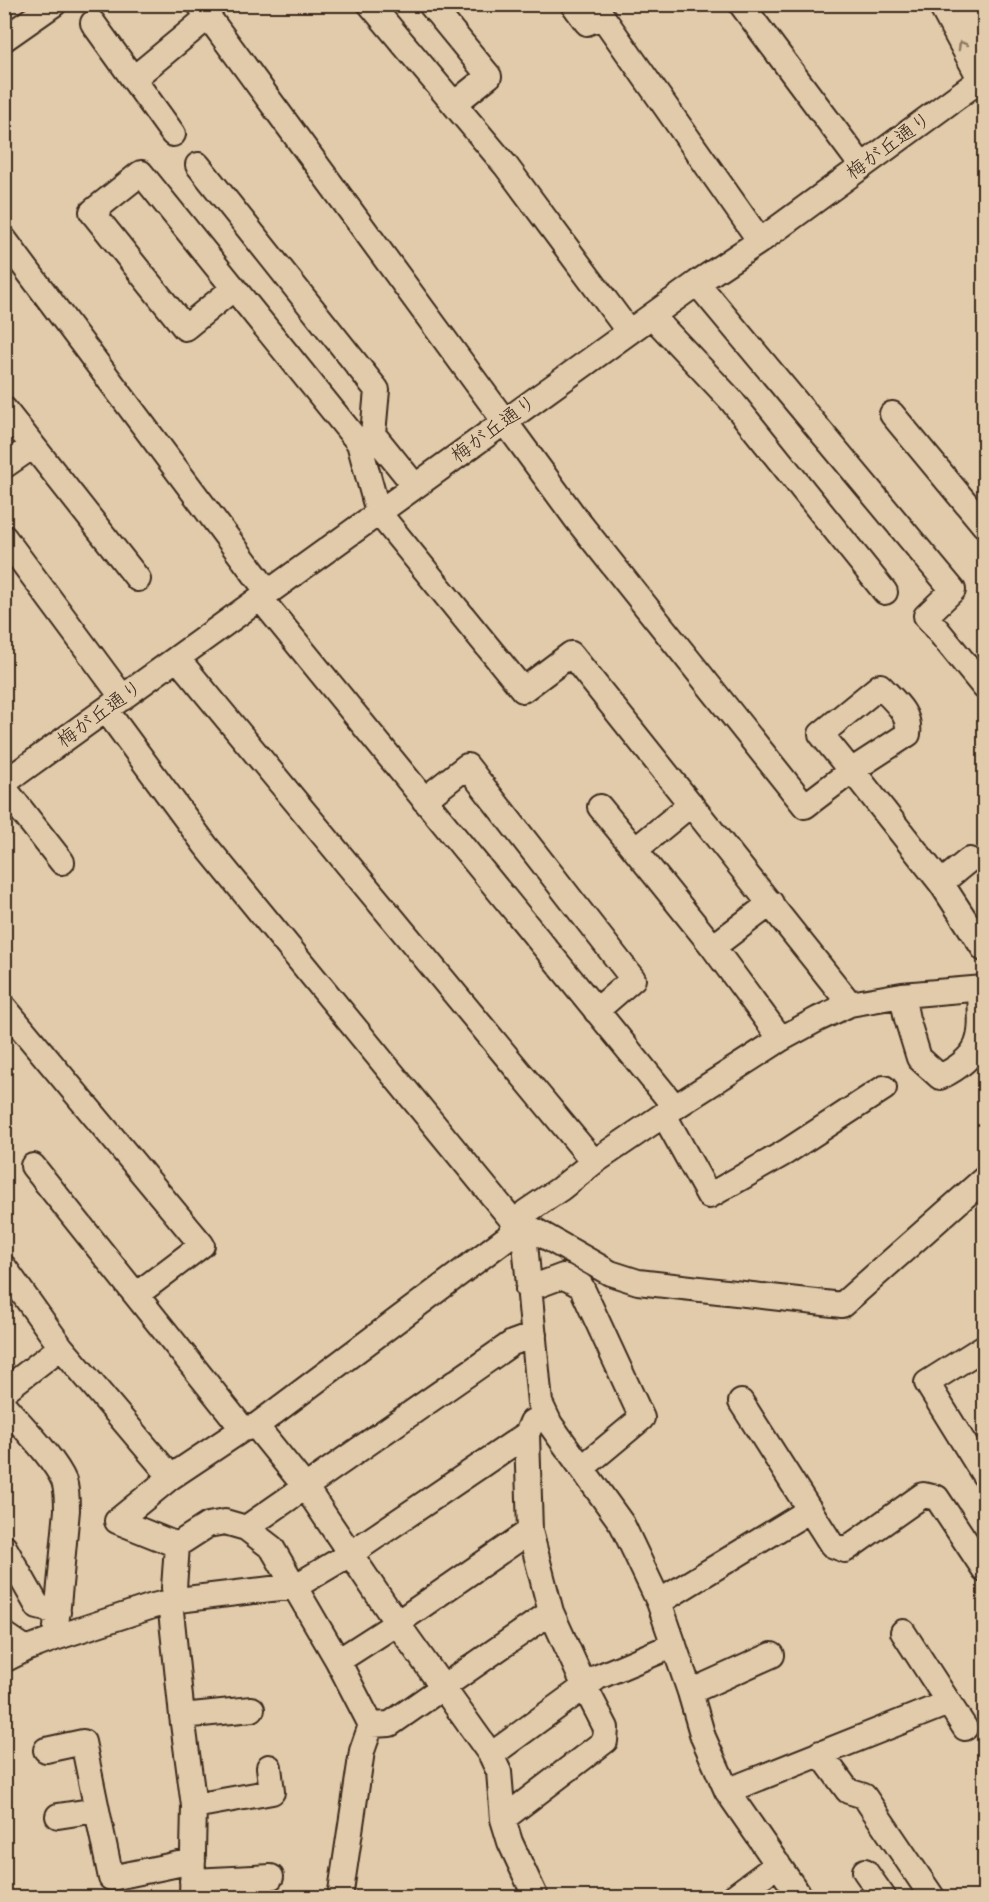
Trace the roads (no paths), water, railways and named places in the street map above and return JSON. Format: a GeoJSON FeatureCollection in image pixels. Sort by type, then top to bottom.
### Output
{"type":"FeatureCollection","features":[{"type":"Feature","properties":{"kind":"street"},"geometry":{"type":"LineString","coordinates":[[4,39],[54,4]]}},
{"type":"Feature","properties":{"kind":"street"},"geometry":{"type":"LineString","coordinates":[[370,4],[506,166],[629,333]]}},
{"type":"Feature","properties":{"kind":"street"},"geometry":{"type":"LineString","coordinates":[[430,4],[489,76],[454,104]]}},
{"type":"Feature","properties":{"kind":"street"},"geometry":{"type":"LineString","coordinates":[[573,4],[587,23],[602,16],[760,241]]}},
{"type":"Feature","properties":{"kind":"street"},"geometry":{"type":"LineString","coordinates":[[741,4],[862,166]]}},
{"type":"Feature","properties":{"kind":"street"},"geometry":{"type":"LineString","coordinates":[[940,4],[983,81]]}},
{"type":"Feature","properties":{"kind":"street"},"geometry":{"type":"LineString","coordinates":[[963,4],[984,42]]}},
{"type":"Feature","properties":{"kind":"street"},"geometry":{"type":"LineString","coordinates":[[133,79],[203,11],[578,520],[805,806],[851,771],[859,778],[941,883],[984,949]]}},
{"type":"Feature","properties":{"kind":"street"},"geometry":{"type":"LineString","coordinates":[[93,23],[173,134]]}},
{"type":"Feature","properties":{"kind":"street","name":"梅が丘通り"},"geometry":{"type":"LineString","coordinates":[[4,783],[697,283],[760,241],[983,81]]}},
{"type":"Feature","properties":{"kind":"street"},"geometry":{"type":"LineString","coordinates":[[198,165],[378,390],[373,434],[415,486]]}},
{"type":"Feature","properties":{"kind":"street"},"geometry":{"type":"LineString","coordinates":[[234,288],[185,328],[92,212],[141,173],[360,443],[378,512],[523,690],[571,654],[850,1004]]}},
{"type":"Feature","properties":{"kind":"street"},"geometry":{"type":"LineString","coordinates":[[4,239],[264,595],[424,800],[597,1011],[669,1111],[709,1196],[786,1152],[884,1088]]}},
{"type":"Feature","properties":{"kind":"street"},"geometry":{"type":"LineString","coordinates":[[697,283],[952,590],[926,616],[984,687]]}},
{"type":"Feature","properties":{"kind":"street"},"geometry":{"type":"LineString","coordinates":[[652,316],[731,400],[885,592]]}},
{"type":"Feature","properties":{"kind":"street"},"geometry":{"type":"LineString","coordinates":[[4,409],[138,579]]}},
{"type":"Feature","properties":{"kind":"street"},"geometry":{"type":"LineString","coordinates":[[892,414],[984,525]]}},
{"type":"Feature","properties":{"kind":"street"},"geometry":{"type":"LineString","coordinates":[[4,466],[33,446]]}},
{"type":"Feature","properties":{"kind":"street"},"geometry":{"type":"LineString","coordinates":[[4,537],[206,846],[508,1215],[517,1223],[536,1231],[610,1273],[638,1282],[842,1305],[984,1179]]}},
{"type":"Feature","properties":{"kind":"street"},"geometry":{"type":"LineString","coordinates":[[177,658],[594,1162]]}},
{"type":"Feature","properties":{"kind":"street"},"geometry":{"type":"LineString","coordinates":[[424,800],[467,766],[633,979],[597,1011]]}},
{"type":"Feature","properties":{"kind":"street"},"geometry":{"type":"LineString","coordinates":[[4,788],[62,862]]}},
{"type":"Feature","properties":{"kind":"street"},"geometry":{"type":"LineString","coordinates":[[635,850],[691,804]]}},
{"type":"Feature","properties":{"kind":"street"},"geometry":{"type":"LineString","coordinates":[[600,807],[713,947],[781,1039]]}},
{"type":"Feature","properties":{"kind":"street"},"geometry":{"type":"LineString","coordinates":[[941,883],[969,860]]}},
{"type":"Feature","properties":{"kind":"street"},"geometry":{"type":"LineString","coordinates":[[713,947],[771,903]]}},
{"type":"Feature","properties":{"kind":"street"},"geometry":{"type":"LineString","coordinates":[[177,1545],[117,1521],[171,1477],[249,1428],[508,1237],[526,1212],[594,1162],[781,1039],[850,1004],[902,994],[982,988],[981,1030],[976,1048],[958,1068],[940,1077],[920,1058],[907,1019],[902,994]]}},
{"type":"Feature","properties":{"kind":"street"},"geometry":{"type":"LineString","coordinates":[[4,1007],[201,1245],[136,1295]]}},
{"type":"Feature","properties":{"kind":"street"},"geometry":{"type":"LineString","coordinates":[[33,1166],[136,1295],[249,1428],[306,1488],[397,1623],[491,1755],[499,1772],[503,1819],[510,1842],[536,1898]]}},
{"type":"Feature","properties":{"kind":"street"},"geometry":{"type":"LineString","coordinates":[[517,1223],[525,1243],[540,1403],[550,1424],[622,1524],[659,1602],[703,1737],[727,1791],[801,1898]]}},
{"type":"Feature","properties":{"kind":"street"},"geometry":{"type":"LineString","coordinates":[[4,1267],[61,1347],[171,1477]]}},
{"type":"Feature","properties":{"kind":"street"},"geometry":{"type":"LineString","coordinates":[[528,1289],[563,1276],[581,1286],[642,1418],[582,1468]]}},
{"type":"Feature","properties":{"kind":"street"},"geometry":{"type":"LineString","coordinates":[[246,1528],[512,1343],[534,1335]]}},
{"type":"Feature","properties":{"kind":"street"},"geometry":{"type":"LineString","coordinates":[[4,1391],[61,1347]]}},
{"type":"Feature","properties":{"kind":"street"},"geometry":{"type":"LineString","coordinates":[[984,1347],[927,1383],[984,1475]]}},
{"type":"Feature","properties":{"kind":"street"},"geometry":{"type":"LineString","coordinates":[[741,1402],[832,1545],[845,1550],[923,1495],[937,1497],[984,1569]]}},
{"type":"Feature","properties":{"kind":"street"},"geometry":{"type":"LineString","coordinates":[[503,1819],[605,1741],[606,1728],[585,1688],[551,1612],[530,1531],[527,1434],[540,1403]]}},
{"type":"Feature","properties":{"kind":"street"},"geometry":{"type":"LineString","coordinates":[[4,1405],[58,1470],[64,1484],[67,1510],[55,1638]]}},
{"type":"Feature","properties":{"kind":"street"},"geometry":{"type":"LineString","coordinates":[[4,1660],[55,1638],[153,1606],[174,1601],[296,1586],[350,1554],[527,1434]]}},
{"type":"Feature","properties":{"kind":"street"},"geometry":{"type":"LineString","coordinates":[[659,1602],[810,1509]]}},
{"type":"Feature","properties":{"kind":"street"},"geometry":{"type":"LineString","coordinates":[[177,1545],[208,1525],[225,1522],[246,1528],[272,1548],[338,1661],[371,1725],[362,1751],[340,1898]]}},
{"type":"Feature","properties":{"kind":"street"},"geometry":{"type":"LineString","coordinates":[[338,1661],[530,1531]]}},
{"type":"Feature","properties":{"kind":"street"},"geometry":{"type":"LineString","coordinates":[[177,1545],[174,1601],[182,1716],[195,1806],[192,1880]]}},
{"type":"Feature","properties":{"kind":"street"},"geometry":{"type":"LineString","coordinates":[[4,1547],[38,1607],[58,1612]]}},
{"type":"Feature","properties":{"kind":"street"},"geometry":{"type":"LineString","coordinates":[[371,1725],[390,1724],[551,1612]]}},
{"type":"Feature","properties":{"kind":"street"},"geometry":{"type":"LineString","coordinates":[[903,1632],[965,1728]]}},
{"type":"Feature","properties":{"kind":"street"},"geometry":{"type":"LineString","coordinates":[[4,1634],[26,1649]]}},
{"type":"Feature","properties":{"kind":"street"},"geometry":{"type":"LineString","coordinates":[[491,1755],[598,1677],[674,1645]]}},
{"type":"Feature","properties":{"kind":"street"},"geometry":{"type":"LineString","coordinates":[[690,1692],[772,1655]]}},
{"type":"Feature","properties":{"kind":"street"},"geometry":{"type":"LineString","coordinates":[[727,1791],[948,1703]]}},
{"type":"Feature","properties":{"kind":"street"},"geometry":{"type":"LineString","coordinates":[[182,1716],[252,1709]]}},
{"type":"Feature","properties":{"kind":"street"},"geometry":{"type":"LineString","coordinates":[[46,1750],[83,1742],[111,1878],[192,1880],[271,1877]]}},
{"type":"Feature","properties":{"kind":"street"},"geometry":{"type":"LineString","coordinates":[[820,1753],[848,1791],[864,1796],[933,1898]]}},
{"type":"Feature","properties":{"kind":"street"},"geometry":{"type":"LineString","coordinates":[[195,1806],[272,1792],[269,1767]]}},
{"type":"Feature","properties":{"kind":"street"},"geometry":{"type":"LineString","coordinates":[[57,1816],[97,1810]]}},
{"type":"Feature","properties":{"kind":"street"},"geometry":{"type":"LineString","coordinates":[[732,1898],[778,1864]]}}]}
